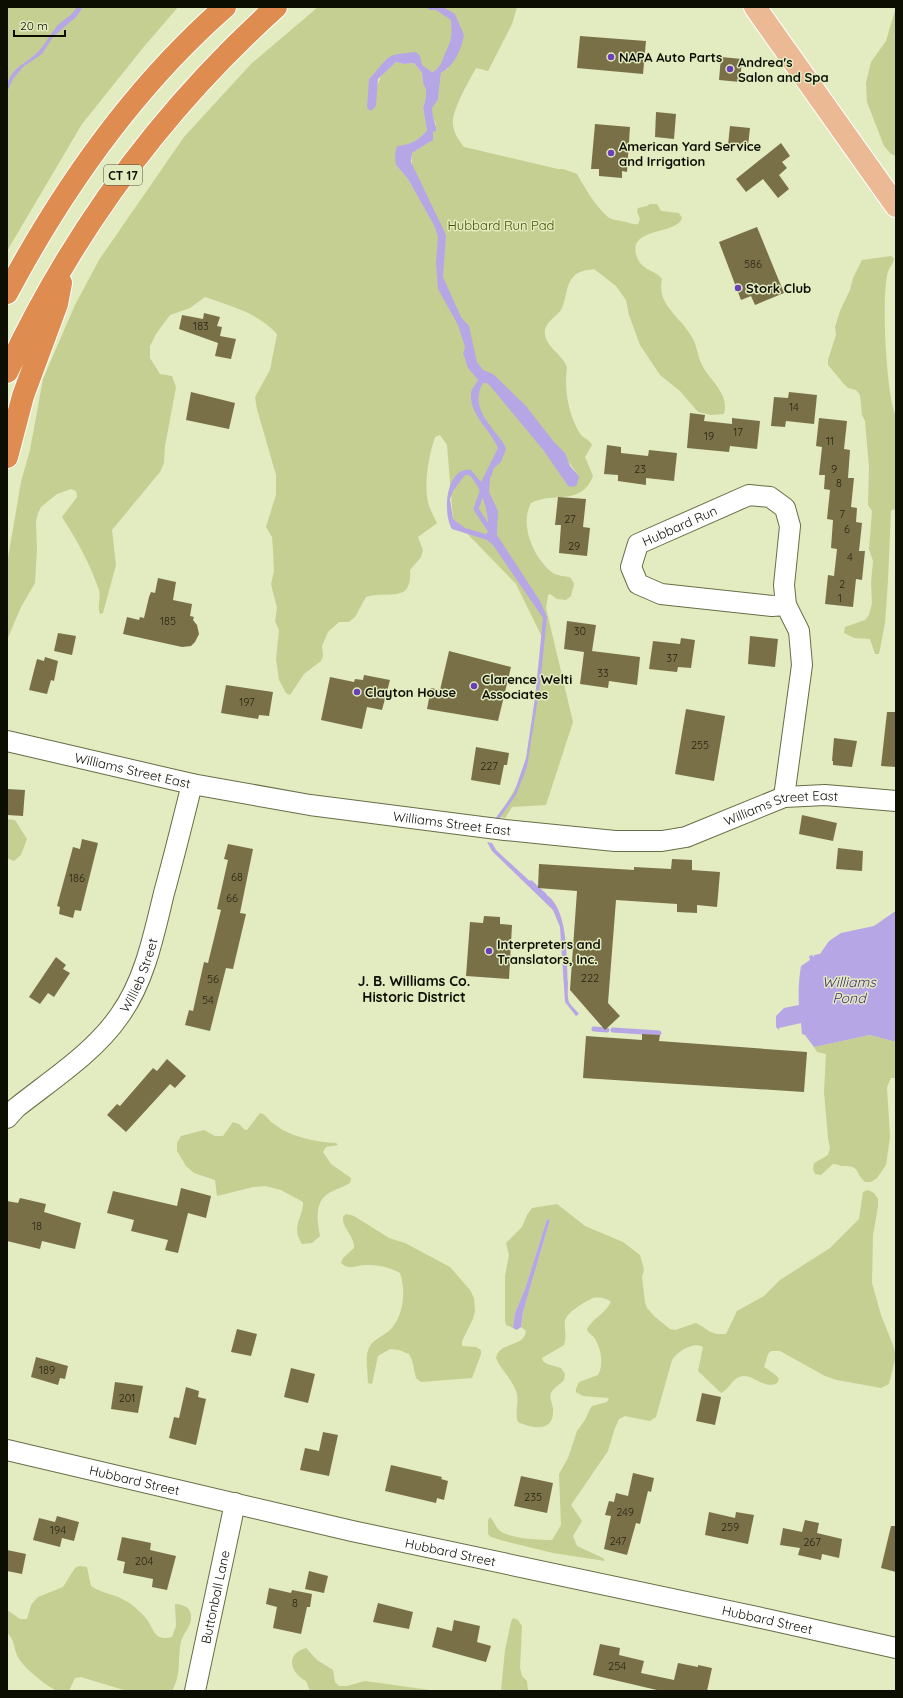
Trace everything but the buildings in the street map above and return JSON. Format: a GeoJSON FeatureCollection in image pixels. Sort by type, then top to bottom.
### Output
{"type":"FeatureCollection","features":[{"type":"Feature","properties":{"kind":"highway"},"geometry":{"type":"LineString","coordinates":[[191,40],[210,7]]}},
{"type":"Feature","properties":{"kind":"highway","name":"CT 17"},"geometry":{"type":"LineString","coordinates":[[7,293],[38,237],[83,169],[135,102],[191,40],[224,7]]}},
{"type":"Feature","properties":{"kind":"highway","name":"CT 17"},"geometry":{"type":"LineString","coordinates":[[7,372],[39,307],[63,265],[115,186],[162,124],[215,66],[276,7]]}},
{"type":"Feature","properties":{"kind":"highway"},"geometry":{"type":"LineString","coordinates":[[7,457],[23,396],[57,304],[63,265]]}},
{"type":"Feature","properties":{"kind":"main road"},"geometry":{"type":"LineString","coordinates":[[755,7],[896,206]]}},
{"type":"Feature","properties":{"kind":"street","name":"Hubbard Run"},"geometry":{"type":"LineString","coordinates":[[784,797],[802,665],[799,631],[786,605],[784,585],[790,526],[785,508],[770,497],[749,494],[638,544],[631,567],[638,584],[661,594],[772,606],[786,605]]}},
{"type":"Feature","properties":{"kind":"street","name":"Williams Street East"},"geometry":{"type":"LineString","coordinates":[[7,741],[192,784],[356,812],[512,831],[632,842],[662,841],[686,837],[784,797],[825,795],[896,801]]}},
{"type":"Feature","properties":{"kind":"street","name":"Willieb Street"},"geometry":{"type":"LineString","coordinates":[[7,1118],[16,1108],[96,1043],[120,1015],[132,995],[141,974],[157,922],[192,784]]}},
{"type":"Feature","properties":{"kind":"street","name":"Hubbard Street"},"geometry":{"type":"LineString","coordinates":[[7,1450],[352,1531],[896,1648]]}},
{"type":"Feature","properties":{"kind":"street","name":"Buttonball Lane"},"geometry":{"type":"LineString","coordinates":[[195,1691],[235,1503]]}},
{"type":"Feature","properties":{"kind":"green space"},"geometry":{"type":"Polygon","coordinates":[[[7,7],[178,7],[82,124],[7,251],[7,7]]]}},
{"type":"Feature","properties":{"kind":"green space","name":"Hubbard Run Pad"},"geometry":{"type":"Polygon","coordinates":[[[318,7],[517,7],[512,24],[488,71],[476,68],[458,104],[453,119],[453,125],[456,134],[464,147],[563,169],[577,174],[603,213],[612,219],[638,224],[640,219],[637,211],[638,208],[650,204],[657,204],[661,211],[679,213],[682,218],[672,227],[646,235],[640,239],[636,245],[636,254],[638,260],[644,267],[656,273],[662,279],[661,288],[666,304],[693,339],[699,359],[705,371],[722,394],[725,407],[724,414],[711,415],[698,412],[680,391],[660,375],[640,345],[629,315],[626,300],[616,286],[594,269],[583,271],[574,276],[569,284],[561,310],[550,321],[545,331],[549,344],[562,358],[567,367],[566,383],[570,409],[579,432],[592,445],[585,457],[593,476],[588,486],[581,492],[566,497],[549,498],[531,503],[528,512],[527,521],[530,541],[540,559],[553,573],[571,578],[574,584],[571,596],[566,600],[557,599],[550,594],[548,595],[546,608],[573,722],[546,805],[512,807],[505,818],[499,817],[526,769],[543,639],[516,584],[453,519],[447,445],[440,435],[435,437],[433,444],[429,459],[427,482],[428,500],[437,523],[418,537],[423,550],[421,557],[410,570],[410,581],[407,588],[403,592],[397,594],[374,595],[366,597],[355,617],[349,622],[339,622],[328,632],[322,646],[323,656],[321,661],[304,674],[290,695],[286,693],[279,680],[276,659],[279,630],[275,621],[277,608],[271,584],[274,571],[273,550],[272,537],[266,527],[276,495],[276,475],[255,397],[270,370],[277,334],[253,315],[205,297],[190,308],[170,315],[156,334],[150,346],[150,358],[160,374],[172,376],[176,387],[165,446],[164,463],[160,472],[112,530],[116,565],[103,613],[100,614],[99,611],[99,590],[92,571],[78,543],[62,517],[77,497],[76,491],[71,489],[57,494],[41,507],[38,513],[36,521],[37,550],[35,583],[21,607],[7,640],[7,564],[21,482],[30,450],[43,379],[75,305],[99,260],[184,137],[251,64],[318,7]],[[420,56],[385,61],[377,73],[369,79],[376,89],[381,76],[396,62],[404,64],[414,63],[422,73],[423,83],[426,90],[423,108],[427,130],[414,142],[397,147],[396,165],[408,179],[435,226],[434,211],[412,167],[412,153],[430,142],[436,124],[431,108],[438,100],[441,73],[449,68],[439,68],[432,72],[421,65],[420,56]],[[567,460],[556,468],[568,486],[579,476],[567,460]]]}},
{"type":"Feature","properties":{"kind":"green space"},"geometry":{"type":"Polygon","coordinates":[[[896,7],[896,156],[891,154],[884,146],[867,102],[866,83],[871,62],[886,41],[896,7]]]}},
{"type":"Feature","properties":{"kind":"green space"},"geometry":{"type":"Polygon","coordinates":[[[891,256],[894,258],[889,270],[886,284],[885,322],[887,367],[892,405],[896,416],[896,512],[894,509],[891,511],[885,623],[879,654],[875,654],[870,639],[854,638],[844,633],[845,627],[865,620],[869,615],[872,603],[871,583],[873,561],[869,549],[872,511],[868,505],[869,467],[865,421],[862,415],[860,395],[856,390],[848,388],[844,384],[828,365],[828,360],[836,335],[835,327],[840,311],[862,260],[891,256]]]}},
{"type":"Feature","properties":{"kind":"green space"},"geometry":{"type":"Polygon","coordinates":[[[7,819],[15,820],[27,839],[21,855],[14,861],[7,858],[7,819]]]}},
{"type":"Feature","properties":{"kind":"green space"},"geometry":{"type":"Polygon","coordinates":[[[870,1035],[896,1042],[896,1078],[891,1078],[887,1087],[890,1137],[886,1165],[877,1178],[871,1182],[865,1182],[855,1168],[835,1164],[833,1164],[821,1175],[815,1174],[813,1169],[814,1163],[828,1155],[830,1148],[824,1092],[826,1054],[817,1052],[814,1047],[870,1035]]]}},
{"type":"Feature","properties":{"kind":"green space"},"geometry":{"type":"Polygon","coordinates":[[[260,1113],[280,1129],[304,1138],[336,1143],[338,1145],[326,1147],[323,1152],[331,1164],[351,1178],[350,1183],[329,1193],[321,1201],[318,1212],[320,1236],[312,1243],[302,1244],[297,1232],[303,1202],[281,1190],[265,1186],[253,1187],[217,1196],[215,1180],[194,1173],[186,1166],[177,1151],[177,1143],[181,1136],[204,1130],[215,1136],[223,1136],[233,1122],[239,1124],[247,1130],[260,1113]]]}},
{"type":"Feature","properties":{"kind":"green space"},"geometry":{"type":"Polygon","coordinates":[[[868,1190],[874,1193],[878,1199],[873,1235],[872,1283],[881,1315],[896,1356],[889,1384],[881,1388],[837,1380],[825,1376],[780,1351],[771,1351],[768,1354],[764,1367],[777,1376],[779,1379],[777,1383],[768,1385],[753,1378],[744,1376],[734,1380],[727,1389],[721,1393],[698,1371],[703,1347],[695,1345],[690,1346],[681,1351],[672,1360],[656,1417],[650,1421],[625,1416],[619,1419],[608,1451],[571,1505],[582,1521],[573,1536],[577,1546],[603,1558],[605,1561],[553,1553],[504,1541],[491,1537],[488,1534],[488,1520],[490,1517],[499,1530],[504,1533],[517,1537],[552,1540],[561,1525],[559,1474],[568,1458],[577,1431],[585,1420],[590,1409],[592,1406],[607,1402],[609,1398],[583,1396],[576,1392],[579,1382],[598,1375],[600,1371],[601,1357],[599,1347],[587,1329],[611,1302],[596,1298],[584,1303],[568,1315],[565,1321],[564,1345],[542,1358],[547,1364],[561,1368],[565,1374],[564,1380],[553,1389],[550,1395],[553,1416],[550,1422],[542,1427],[536,1427],[518,1422],[516,1391],[512,1382],[496,1358],[498,1353],[506,1346],[521,1340],[526,1331],[521,1327],[523,1312],[550,1220],[547,1219],[525,1289],[515,1313],[513,1328],[506,1325],[505,1320],[505,1276],[509,1255],[506,1243],[522,1227],[532,1208],[557,1204],[585,1226],[623,1242],[640,1255],[644,1270],[642,1277],[647,1308],[670,1329],[675,1330],[696,1323],[710,1332],[716,1334],[726,1334],[737,1311],[764,1296],[780,1280],[830,1248],[859,1219],[863,1192],[868,1190]]]}},
{"type":"Feature","properties":{"kind":"green space"},"geometry":{"type":"Polygon","coordinates":[[[346,1214],[354,1216],[389,1238],[405,1243],[450,1267],[470,1290],[474,1298],[475,1311],[473,1319],[462,1341],[462,1346],[476,1347],[481,1350],[481,1354],[472,1378],[421,1382],[416,1378],[409,1354],[399,1350],[390,1349],[378,1356],[372,1384],[368,1383],[368,1350],[374,1341],[391,1329],[399,1317],[403,1302],[403,1287],[400,1273],[392,1269],[370,1265],[347,1267],[341,1263],[343,1258],[354,1248],[353,1240],[343,1221],[343,1217],[346,1214]]]}},
{"type":"Feature","properties":{"kind":"green space"},"geometry":{"type":"Polygon","coordinates":[[[79,1566],[87,1567],[91,1586],[122,1599],[137,1609],[147,1619],[154,1632],[160,1637],[172,1637],[176,1626],[175,1604],[183,1605],[188,1608],[191,1613],[191,1620],[181,1642],[178,1673],[172,1691],[127,1691],[81,1677],[75,1678],[69,1691],[58,1691],[34,1675],[19,1660],[13,1641],[7,1633],[7,1610],[20,1619],[27,1619],[31,1605],[38,1597],[63,1587],[75,1568],[79,1566]]]}},
{"type":"Feature","properties":{"kind":"green space"},"geometry":{"type":"Polygon","coordinates":[[[513,1618],[518,1620],[522,1626],[520,1668],[522,1676],[527,1681],[528,1691],[501,1691],[505,1650],[513,1618]]]}},
{"type":"Feature","properties":{"kind":"green space"},"geometry":{"type":"Polygon","coordinates":[[[306,1648],[317,1660],[333,1670],[335,1682],[339,1686],[347,1686],[365,1681],[437,1691],[310,1691],[306,1681],[296,1673],[292,1664],[295,1655],[299,1651],[306,1648]]]}},
{"type":"Feature","properties":{"kind":"water"},"geometry":{"type":"Polygon","coordinates":[[[77,7],[83,7],[76,17],[53,37],[42,54],[23,67],[13,79],[7,92],[8,84],[13,73],[43,47],[57,26],[77,7]]]}},
{"type":"Feature","properties":{"kind":"water"},"geometry":{"type":"Polygon","coordinates":[[[426,7],[443,7],[455,14],[464,35],[457,57],[446,70],[441,73],[438,100],[432,108],[436,131],[433,132],[433,140],[412,153],[411,162],[446,235],[443,277],[461,317],[469,326],[477,362],[483,370],[493,374],[526,406],[554,442],[565,453],[570,466],[579,476],[577,485],[573,487],[568,486],[544,451],[491,387],[487,383],[483,383],[478,398],[481,411],[488,424],[504,444],[506,449],[501,462],[494,468],[490,479],[489,492],[498,511],[497,535],[540,601],[547,617],[540,685],[527,767],[516,795],[499,819],[495,819],[514,793],[526,758],[535,698],[543,618],[493,545],[487,540],[452,529],[449,522],[447,512],[448,492],[456,475],[463,471],[471,470],[481,482],[498,448],[474,409],[471,401],[471,392],[478,380],[468,368],[463,353],[465,347],[458,325],[438,289],[436,263],[438,237],[435,227],[408,179],[396,165],[395,154],[397,146],[414,141],[421,137],[427,130],[423,108],[426,90],[423,83],[422,73],[414,63],[404,64],[396,62],[378,79],[376,106],[371,111],[367,108],[369,79],[390,57],[399,54],[416,52],[420,56],[422,65],[432,72],[439,67],[450,41],[451,20],[436,10],[430,10],[426,7]],[[465,475],[453,491],[450,499],[453,519],[465,528],[486,534],[489,531],[484,501],[478,487],[469,475],[465,475]]]}},
{"type":"Feature","properties":{"kind":"water"},"geometry":{"type":"Polygon","coordinates":[[[487,842],[492,843],[496,850],[534,885],[537,891],[548,896],[555,904],[561,916],[566,944],[568,1000],[579,1014],[576,1016],[565,1002],[560,927],[553,910],[492,851],[487,842]]]}},
{"type":"Feature","properties":{"kind":"water","name":"Williams Pond"},"geometry":{"type":"Polygon","coordinates":[[[896,912],[896,1042],[870,1035],[814,1047],[805,1035],[802,1034],[801,1023],[779,1028],[779,1030],[776,1027],[776,1016],[784,1008],[799,1005],[801,966],[810,960],[809,956],[812,955],[814,957],[814,955],[820,954],[829,941],[841,933],[874,926],[896,912]]]}},
{"type":"Feature","properties":{"kind":"water"},"geometry":{"type":"Polygon","coordinates":[[[547,1219],[550,1220],[523,1312],[521,1327],[517,1330],[513,1328],[515,1313],[525,1289],[547,1219]]]}},
{"type":"Feature","properties":{"kind":"waterway"},"geometry":{"type":"LineString","coordinates":[[483,489],[476,509],[492,533]]}},
{"type":"Feature","properties":{"kind":"waterway"},"geometry":{"type":"LineString","coordinates":[[531,883],[544,895]]}},
{"type":"Feature","properties":{"kind":"waterway"},"geometry":{"type":"LineString","coordinates":[[594,1029],[607,1030]]}},
{"type":"Feature","properties":{"kind":"waterway"},"geometry":{"type":"LineString","coordinates":[[613,1030],[659,1033]]}},
{"type":"Feature","properties":{"kind":"place","name":"NAPA Auto Parts"},"geometry":{"type":"Point","coordinates":[611,57]}},
{"type":"Feature","properties":{"kind":"place","name":"Andrea's Salon and Spa"},"geometry":{"type":"Point","coordinates":[730,69]}},
{"type":"Feature","properties":{"kind":"place","name":"American Yard Service and Irrigation"},"geometry":{"type":"Point","coordinates":[611,153]}},
{"type":"Feature","properties":{"kind":"place","name":"Stork Club"},"geometry":{"type":"Point","coordinates":[738,288]}},
{"type":"Feature","properties":{"kind":"place","name":"Clarence Welti Associates"},"geometry":{"type":"Point","coordinates":[474,686]}},
{"type":"Feature","properties":{"kind":"place","name":"Clayton House"},"geometry":{"type":"Point","coordinates":[357,692]}},
{"type":"Feature","properties":{"kind":"place","name":"Interpreters and Translators, Inc."},"geometry":{"type":"Point","coordinates":[489,951]}},
{"type":"Feature","properties":{"kind":"district","name":"J. B. Williams Co. Historic District"},"geometry":{"type":"Point","coordinates":[414,990]}}]}
